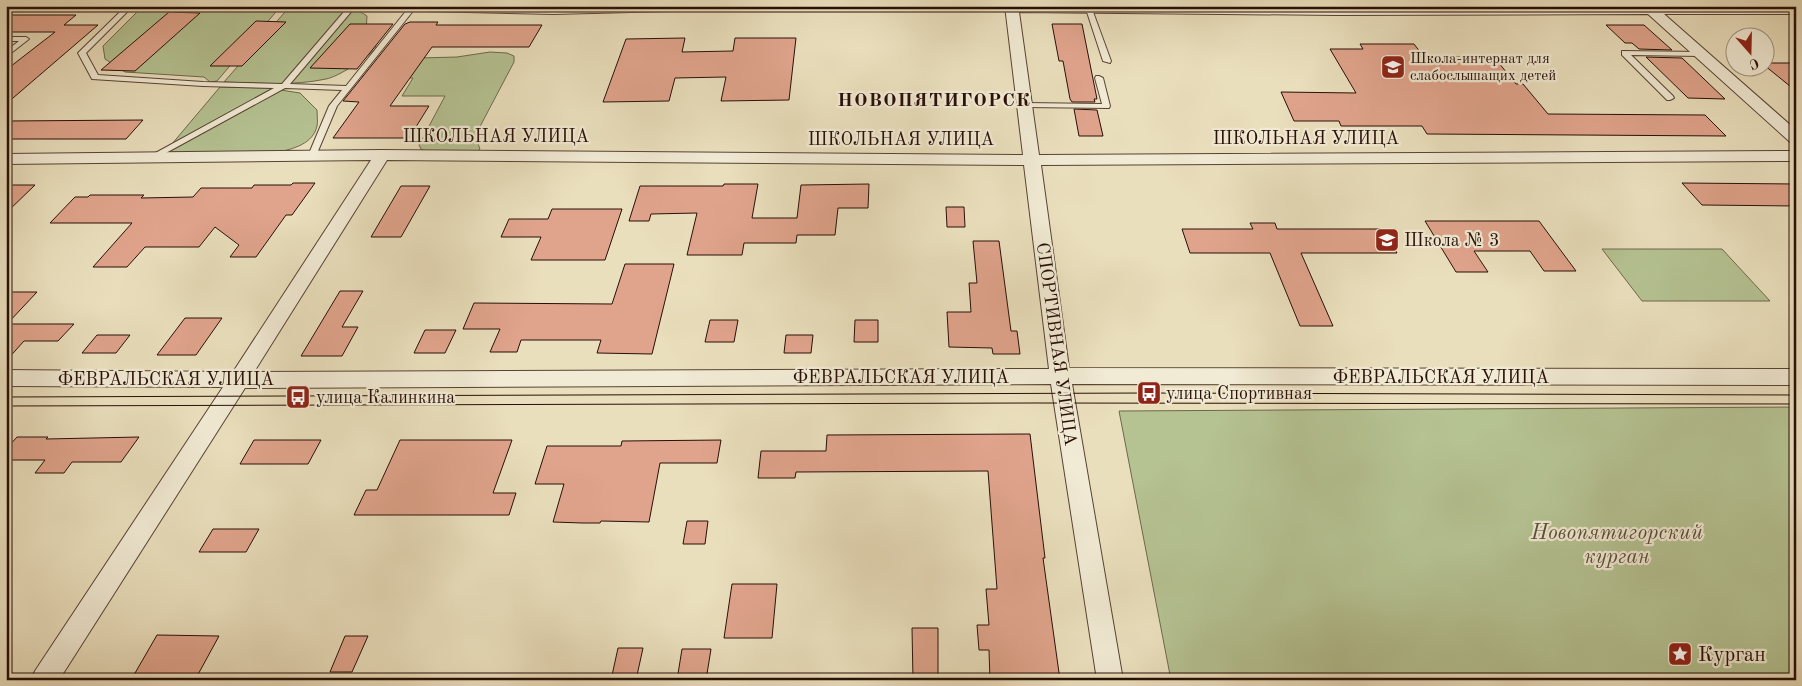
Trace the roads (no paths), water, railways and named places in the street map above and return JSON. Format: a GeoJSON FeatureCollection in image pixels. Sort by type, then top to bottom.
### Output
{"type":"FeatureCollection","features":[{"type":"Feature","properties":{"kind":"street"},"geometry":{"type":"LineString","coordinates":[[423,6],[554,9],[670,6]]}},
{"type":"Feature","properties":{"kind":"street"},"geometry":{"type":"LineString","coordinates":[[1012,7],[1089,9],[1649,8],[1796,10]]}},
{"type":"Feature","properties":{"kind":"street","name":"СПОРТИВНАЯ УЛИЦА"},"geometry":{"type":"LineString","coordinates":[[1012,7],[1060,376],[1110,680]]}},
{"type":"Feature","properties":{"kind":"street"},"geometry":{"type":"LineString","coordinates":[[1649,8],[1796,139]]}},
{"type":"Feature","properties":{"kind":"street"},"geometry":{"type":"LineString","coordinates":[[44,680],[239,380],[382,155]]}},
{"type":"Feature","properties":{"kind":"street","name":"ШКОЛЬНАЯ УЛИЦА"},"geometry":{"type":"LineString","coordinates":[[6,159],[382,155],[1032,160],[1796,156]]}},
{"type":"Feature","properties":{"kind":"street","name":"ФЕВРАЛЬСКАЯ УЛИЦА"},"geometry":{"type":"LineString","coordinates":[[6,378],[239,380],[1060,376],[1796,377]]}},
{"type":"Feature","properties":{"kind":"lane"},"geometry":{"type":"LineString","coordinates":[[130,6],[82,53],[95,77],[204,84],[348,88]]}},
{"type":"Feature","properties":{"kind":"lane"},"geometry":{"type":"LineString","coordinates":[[153,158],[284,86],[353,6]]}},
{"type":"Feature","properties":{"kind":"lane"},"geometry":{"type":"LineString","coordinates":[[312,156],[333,106],[414,6]]}},
{"type":"Feature","properties":{"kind":"lane"},"geometry":{"type":"LineString","coordinates":[[1089,9],[1107,61]]}},
{"type":"Feature","properties":{"kind":"lane"},"geometry":{"type":"LineString","coordinates":[[6,39],[26,39],[6,55]]}},
{"type":"Feature","properties":{"kind":"lane"},"geometry":{"type":"LineString","coordinates":[[1670,98],[1625,53],[1701,54]]}},
{"type":"Feature","properties":{"kind":"lane"},"geometry":{"type":"LineString","coordinates":[[1025,105],[1106,106],[1099,78]]}},
{"type":"Feature","properties":{"kind":"tram line"},"geometry":{"type":"LineString","coordinates":[[6,397],[1149,393],[1796,395]]}},
{"type":"Feature","properties":{"kind":"tram line"},"geometry":{"type":"LineString","coordinates":[[6,406],[1033,403],[1796,404]]}},
{"type":"Feature","properties":{"kind":"place","name":"Школа-интернат для слабослышащих детей"},"geometry":{"type":"Point","coordinates":[1393,67]}},
{"type":"Feature","properties":{"kind":"place","name":"Школа № 3"},"geometry":{"type":"Point","coordinates":[1387,240]}},
{"type":"Feature","properties":{"kind":"place","name":"улица Спортивная"},"geometry":{"type":"Point","coordinates":[1149,393]}},
{"type":"Feature","properties":{"kind":"place","name":"улица Калинкина"},"geometry":{"type":"Point","coordinates":[298,397]}},
{"type":"Feature","properties":{"kind":"place","name":"Курган"},"geometry":{"type":"Point","coordinates":[1680,654]}},
{"type":"Feature","properties":{"kind":"district","name":"НОВОПЯТИГОРСК"},"geometry":{"type":"Point","coordinates":[934,99]}},
{"type":"Feature","properties":{"kind":"park label","name":"Новопятигорский курган"},"geometry":{"type":"Point","coordinates":[1617,544]}}]}
